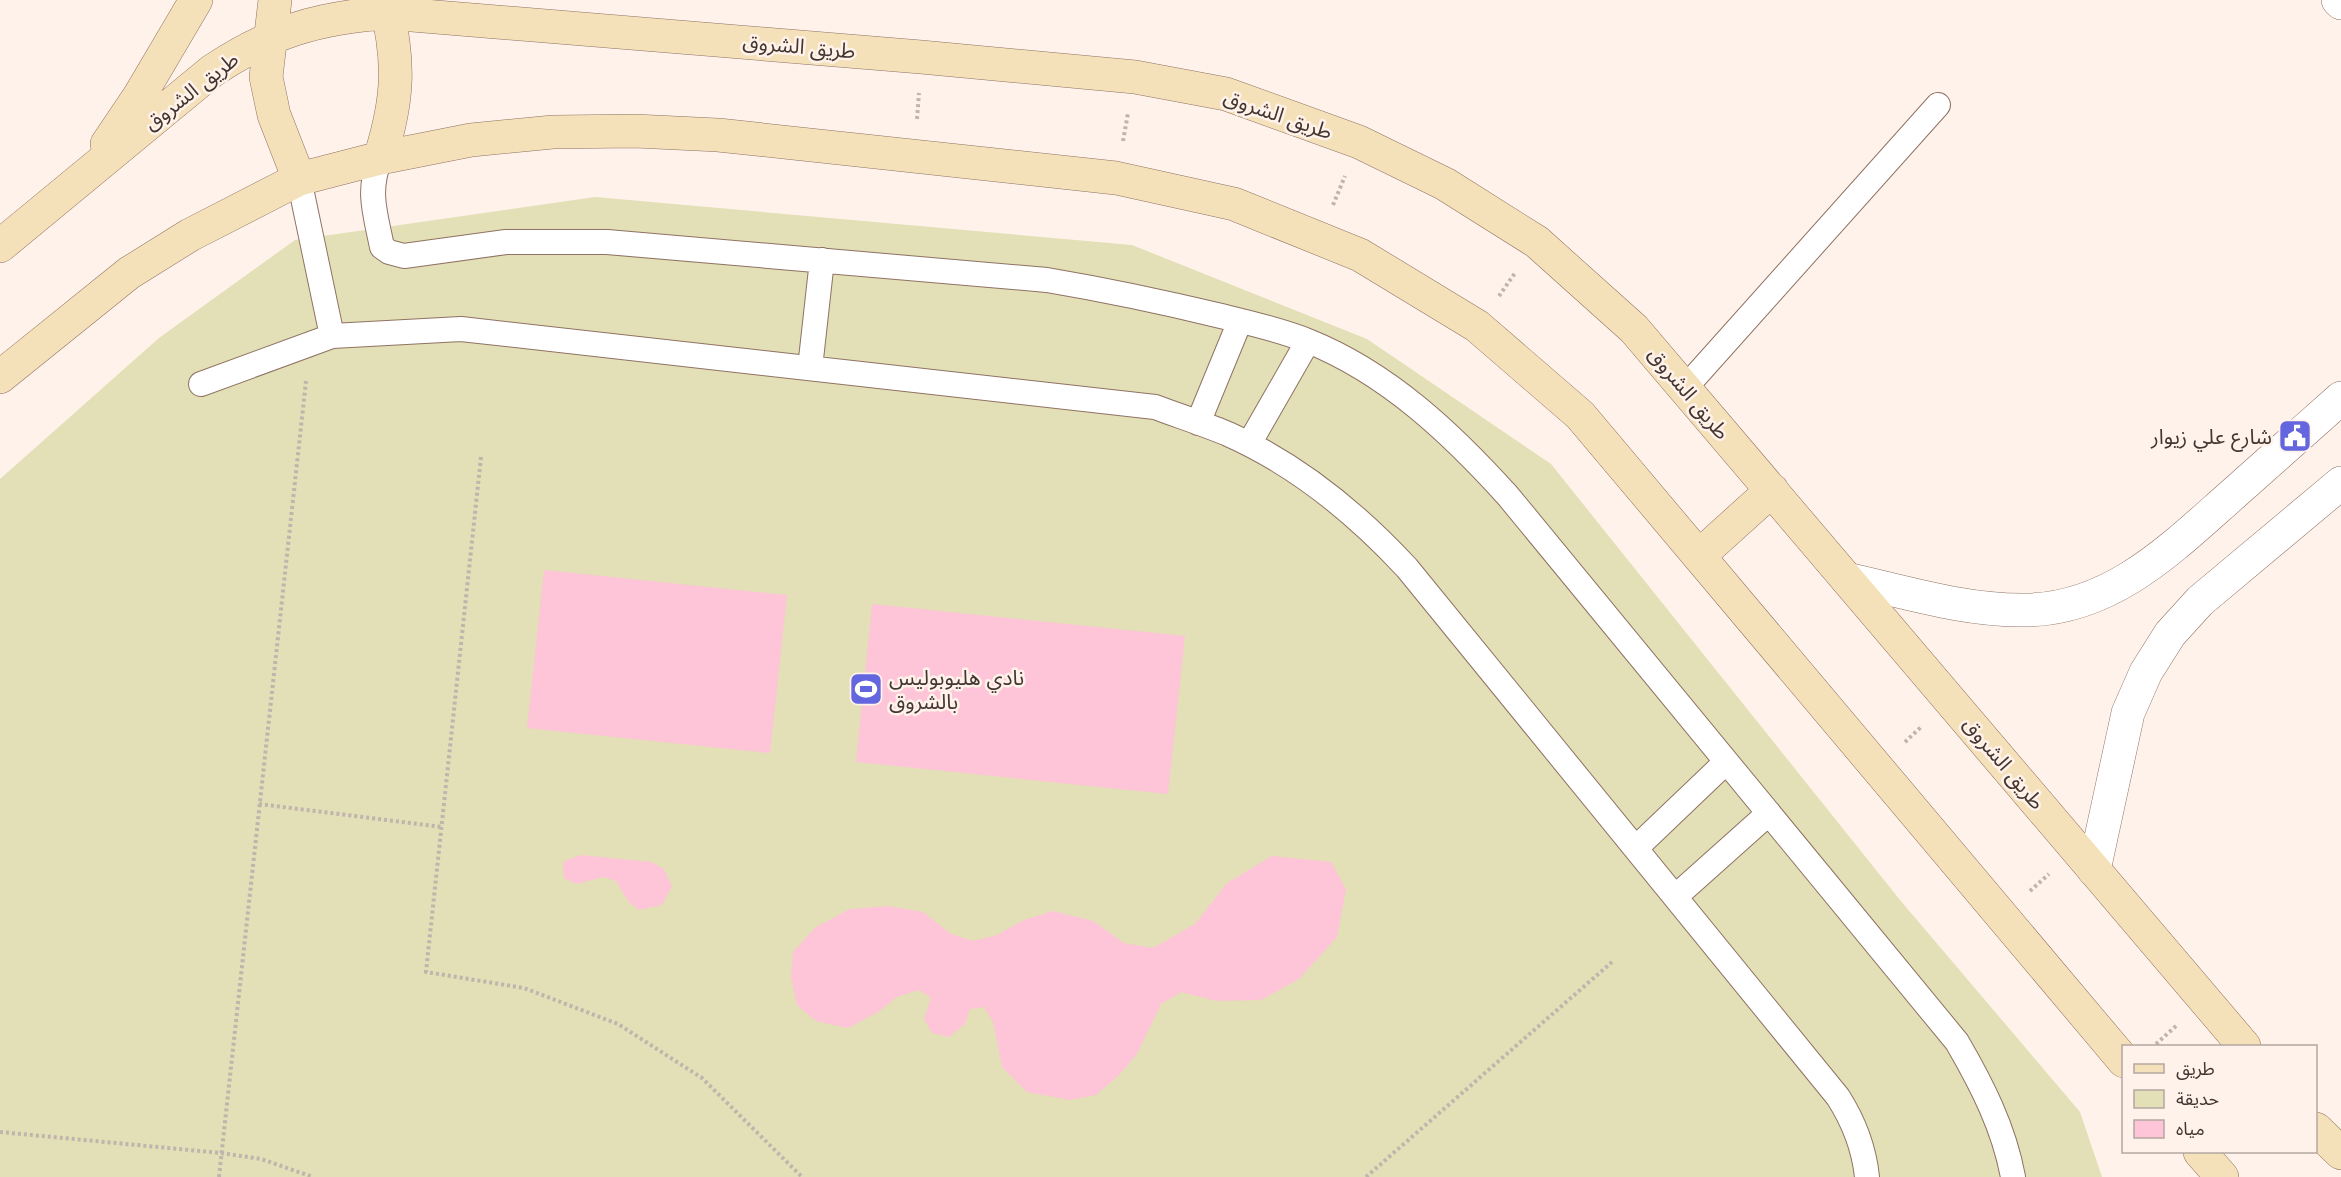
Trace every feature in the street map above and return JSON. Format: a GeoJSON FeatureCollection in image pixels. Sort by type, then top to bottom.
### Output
{"type":"FeatureCollection","features":[{"type":"Feature","properties":{"kind":"street"},"geometry":{"type":"LineString","coordinates":[[87,174],[140,95],[195,0]]}},
{"type":"Feature","properties":{"kind":"street"},"geometry":{"type":"LineString","coordinates":[[275,0],[266,77],[274,115],[299,179]]}},
{"type":"Feature","properties":{"kind":"street"},"geometry":{"type":"LineString","coordinates":[[380,158],[392,123],[396,86],[395,49],[386,6]]}},
{"type":"Feature","properties":{"kind":"street","name":"طريق الشروق"},"geometry":{"type":"LineString","coordinates":[[0,246],[212,71],[240,52],[269,38],[308,24],[386,6],[1135,77],[1226,94],[1359,142],[1445,184],[1538,242],[1634,329],[2242,1045]]}},
{"type":"Feature","properties":{"kind":"street"},"geometry":{"type":"LineString","coordinates":[[0,377],[129,273],[190,235],[299,179],[380,158],[471,140],[553,132],[635,131],[718,135],[1116,178],[1234,204],[1360,255],[1477,326],[1580,415],[2122,1059]]}},
{"type":"Feature","properties":{"kind":"street"},"geometry":{"type":"LineString","coordinates":[[1847,579],[1980,609],[2028,610],[2076,602],[2122,584],[2162,557],[2341,398]]}},
{"type":"Feature","properties":{"kind":"street"},"geometry":{"type":"LineString","coordinates":[[2086,860],[2128,713],[2146,672],[2169,634],[2200,601],[2341,483]]}},
{"type":"Feature","properties":{"kind":"street"},"geometry":{"type":"LineString","coordinates":[[1699,556],[1772,490]]}},
{"type":"Feature","properties":{"kind":"street"},"geometry":{"type":"LineString","coordinates":[[2317,1130],[2341,1153]]}},
{"type":"Feature","properties":{"kind":"street"},"geometry":{"type":"LineString","coordinates":[[2201,1153],[2222,1177]]}},
{"type":"Feature","properties":{"kind":"lane"},"geometry":{"type":"LineString","coordinates":[[1685,388],[1938,105]]}},
{"type":"Feature","properties":{"kind":"lane"},"geometry":{"type":"LineString","coordinates":[[380,158],[372,185],[382,247],[389,252],[404,256],[506,242],[607,242],[1047,280],[1110,291],[1240,321],[1308,341],[1350,362],[1427,414],[1469,453],[1508,496],[1957,1042],[1980,1080],[1997,1121],[2013,1177]]}},
{"type":"Feature","properties":{"kind":"lane"},"geometry":{"type":"LineString","coordinates":[[299,179],[321,340]]}},
{"type":"Feature","properties":{"kind":"lane"},"geometry":{"type":"LineString","coordinates":[[810,368],[822,261]]}},
{"type":"Feature","properties":{"kind":"lane"},"geometry":{"type":"LineString","coordinates":[[1198,423],[1240,321]]}},
{"type":"Feature","properties":{"kind":"lane"},"geometry":{"type":"LineString","coordinates":[[201,384],[241,367],[321,340],[461,329],[1155,407],[1249,444],[1302,475],[1340,502],[1375,533],[1407,568],[1838,1097],[1856,1129],[1865,1159],[1867,1177]]}},
{"type":"Feature","properties":{"kind":"lane"},"geometry":{"type":"LineString","coordinates":[[1249,444],[1308,341]]}},
{"type":"Feature","properties":{"kind":"lane"},"geometry":{"type":"LineString","coordinates":[[1636,848],[1726,762]]}},
{"type":"Feature","properties":{"kind":"lane"},"geometry":{"type":"LineString","coordinates":[[1676,897],[1769,813]]}},
{"type":"Feature","properties":{"kind":"path"},"geometry":{"type":"LineString","coordinates":[[914,155],[921,57]]}},
{"type":"Feature","properties":{"kind":"path"},"geometry":{"type":"LineString","coordinates":[[1116,178],[1135,77]]}},
{"type":"Feature","properties":{"kind":"path"},"geometry":{"type":"LineString","coordinates":[[1318,238],[1359,142]]}},
{"type":"Feature","properties":{"kind":"path"},"geometry":{"type":"LineString","coordinates":[[1477,326],[1538,242]]}},
{"type":"Feature","properties":{"kind":"path"},"geometry":{"type":"LineString","coordinates":[[219,1177],[259,804],[321,340]]}},
{"type":"Feature","properties":{"kind":"path"},"geometry":{"type":"LineString","coordinates":[[481,457],[426,972],[524,988],[618,1024],[702,1078],[802,1177]]}},
{"type":"Feature","properties":{"kind":"path"},"geometry":{"type":"LineString","coordinates":[[1876,767],[1951,700]]}},
{"type":"Feature","properties":{"kind":"path"},"geometry":{"type":"LineString","coordinates":[[259,804],[442,827]]}},
{"type":"Feature","properties":{"kind":"path"},"geometry":{"type":"LineString","coordinates":[[2002,916],[2086,860]]}},
{"type":"Feature","properties":{"kind":"path"},"geometry":{"type":"LineString","coordinates":[[1368,1176],[1612,962]]}},
{"type":"Feature","properties":{"kind":"path"},"geometry":{"type":"LineString","coordinates":[[0,1132],[221,1153],[261,1159],[313,1177]]}},
{"type":"Feature","properties":{"kind":"green space","name":"نادي هليوبوليس بالشروق"},"geometry":{"type":"Polygon","coordinates":[[[595,197],[1132,245],[1367,339],[1551,464],[1900,900],[2080,1112],[2102,1177],[0,1177],[0,479],[159,338],[295,240],[595,197]]]}},
{"type":"Feature","properties":{"kind":"water"},"geometry":{"type":"Polygon","coordinates":[[[544,570],[787,595],[770,753],[527,728],[544,570]]]}},
{"type":"Feature","properties":{"kind":"water"},"geometry":{"type":"Polygon","coordinates":[[[872,604],[1185,636],[1168,794],[856,762],[872,604]]]}},
{"type":"Feature","properties":{"kind":"water"},"geometry":{"type":"Polygon","coordinates":[[[580,855],[651,862],[664,869],[672,886],[662,905],[639,910],[628,901],[616,881],[603,877],[577,884],[564,878],[563,862],[580,855]]]}},
{"type":"Feature","properties":{"kind":"water"},"geometry":{"type":"Polygon","coordinates":[[[1272,856],[1331,862],[1346,889],[1337,937],[1299,979],[1261,1000],[1216,1001],[1181,992],[1161,1004],[1137,1054],[1120,1074],[1096,1095],[1070,1100],[1027,1092],[1002,1067],[993,1022],[984,1007],[970,1009],[965,1024],[949,1037],[932,1033],[924,1019],[931,998],[919,990],[897,997],[878,1012],[848,1028],[816,1021],[797,1005],[791,977],[793,952],[816,927],[850,909],[888,906],[923,912],[951,934],[973,941],[997,935],[1024,920],[1053,911],[1093,921],[1124,943],[1153,948],[1195,924],[1227,883],[1272,856]]]}},
{"type":"Feature","properties":{"kind":"place","name":"شارع علي زيوار"},"geometry":{"type":"Point","coordinates":[2295,436]}},
{"type":"Feature","properties":{"kind":"place","name":"نادي هليوبوليس بالشروق"},"geometry":{"type":"Point","coordinates":[866,689]}}]}
